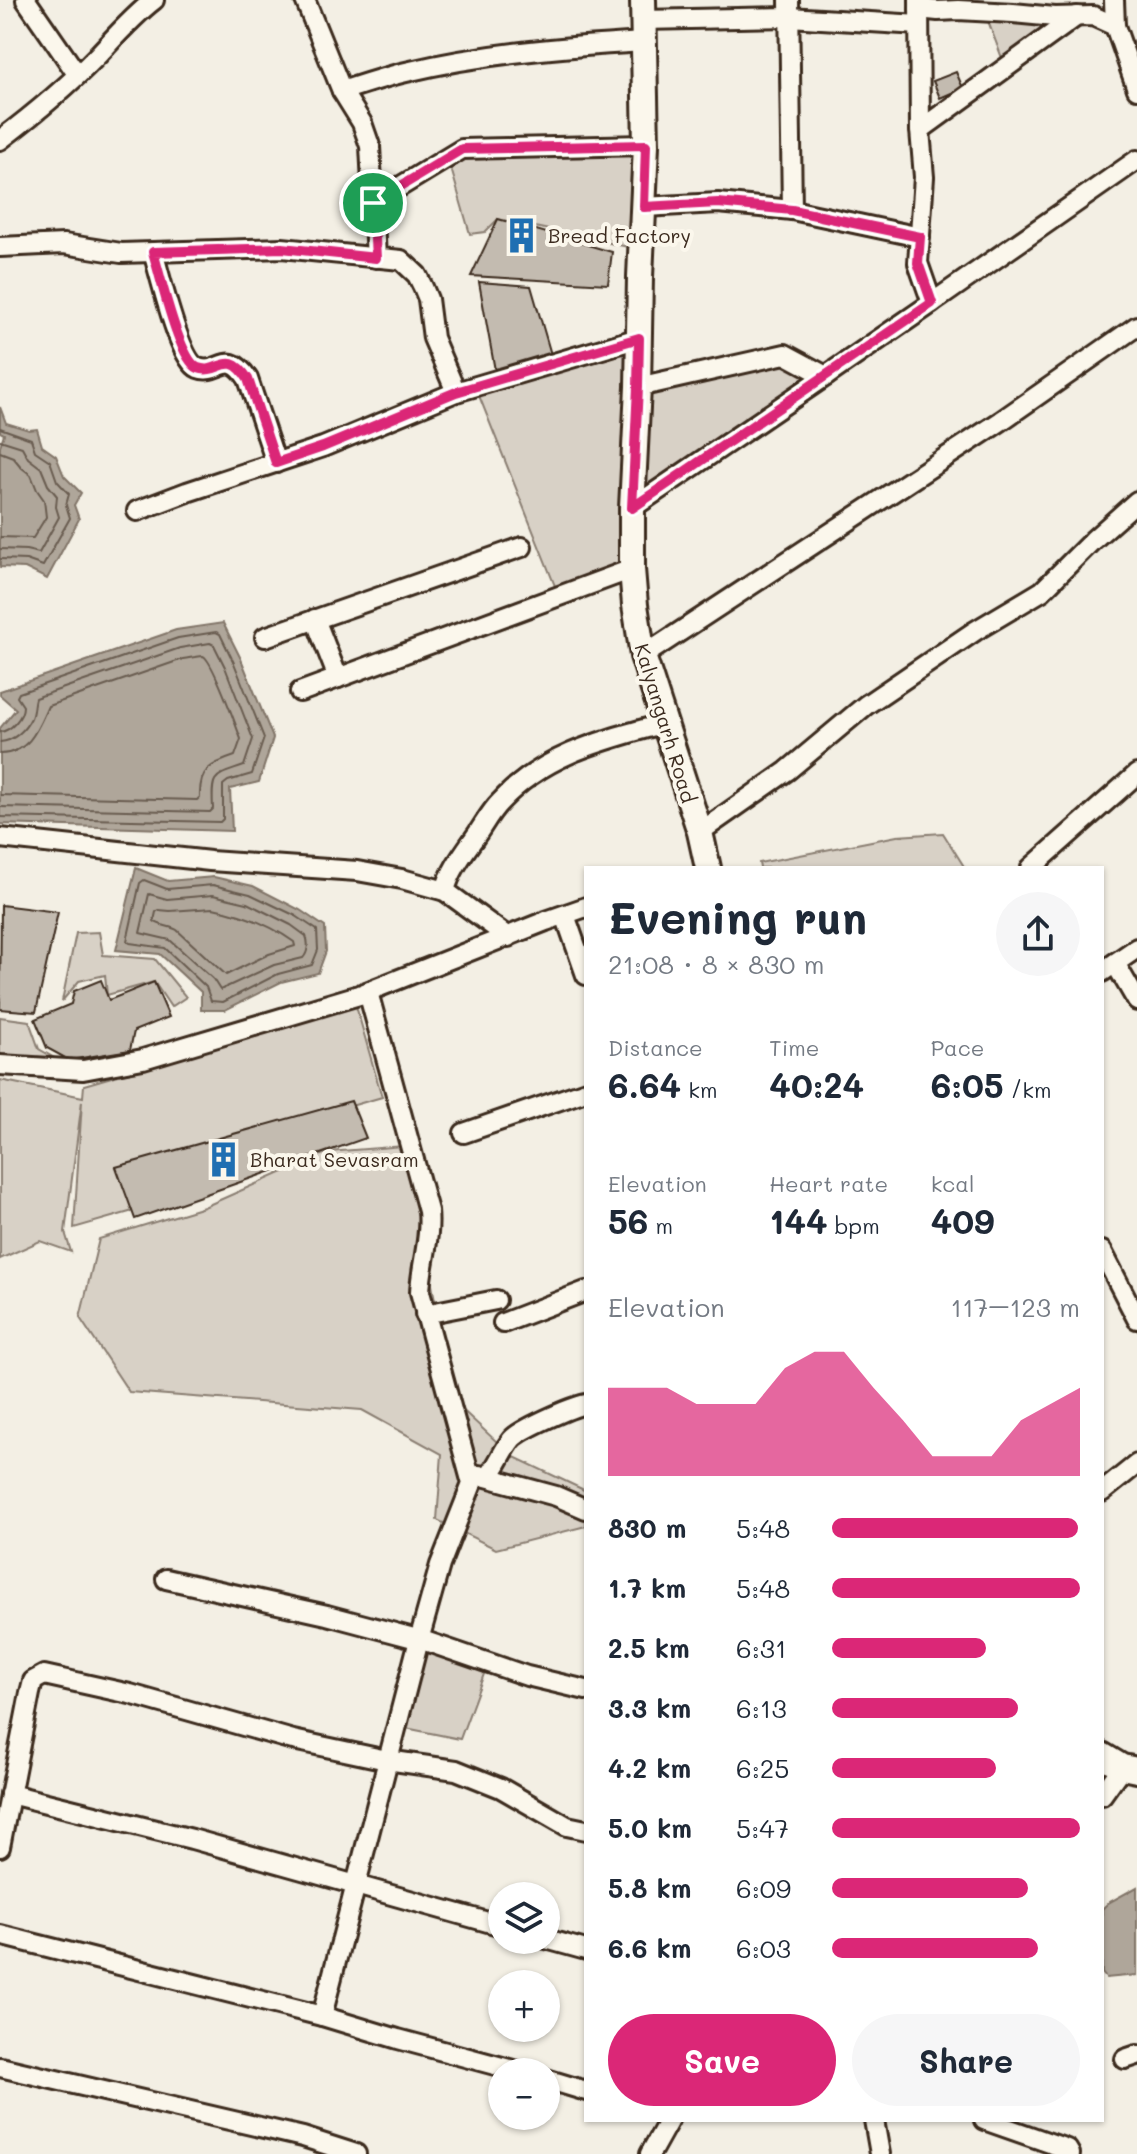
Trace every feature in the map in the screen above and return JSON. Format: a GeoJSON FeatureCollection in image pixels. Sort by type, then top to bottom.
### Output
{"type":"FeatureCollection","features":[{"type":"Feature","properties":{"kind":"main road","name":"Kalyangarh Road"},"geometry":{"type":"LineString","coordinates":[[643,21],[646,145],[632,569],[643,656],[700,832],[705,866]]}},
{"type":"Feature","properties":{"kind":"street"},"geometry":{"type":"LineString","coordinates":[[26,0],[77,74]]}},
{"type":"Feature","properties":{"kind":"street"},"geometry":{"type":"LineString","coordinates":[[0,140],[38,111],[135,14],[154,0]]}},
{"type":"Feature","properties":{"kind":"street"},"geometry":{"type":"LineString","coordinates":[[305,0],[342,91],[362,123],[370,146],[376,258]]}},
{"type":"Feature","properties":{"kind":"street"},"geometry":{"type":"LineString","coordinates":[[1114,0],[1115,26],[1137,89]]}},
{"type":"Feature","properties":{"kind":"street"},"geometry":{"type":"LineString","coordinates":[[342,91],[406,72],[557,48],[643,21],[789,8],[958,10],[1055,17],[1093,16],[1115,26]]}},
{"type":"Feature","properties":{"kind":"street"},"geometry":{"type":"LineString","coordinates":[[789,8],[792,210]]}},
{"type":"Feature","properties":{"kind":"street"},"geometry":{"type":"LineString","coordinates":[[919,11],[920,130],[924,177],[918,263],[932,303]]}},
{"type":"Feature","properties":{"kind":"street"},"geometry":{"type":"LineString","coordinates":[[920,130],[1077,16]]}},
{"type":"Feature","properties":{"kind":"street"},"geometry":{"type":"LineString","coordinates":[[373,203],[462,149],[646,145]]}},
{"type":"Feature","properties":{"kind":"street"},"geometry":{"type":"LineString","coordinates":[[632,508],[1137,160]]}},
{"type":"Feature","properties":{"kind":"street"},"geometry":{"type":"LineString","coordinates":[[644,207],[718,203],[792,210],[920,237]]}},
{"type":"Feature","properties":{"kind":"street"},"geometry":{"type":"LineString","coordinates":[[0,247],[64,244],[121,253],[282,248],[401,260],[417,275],[428,299],[433,338],[456,392]]}},
{"type":"Feature","properties":{"kind":"street"},"geometry":{"type":"LineString","coordinates":[[153,252],[179,340],[188,359],[196,367],[204,369],[228,363],[242,369],[276,463]]}},
{"type":"Feature","properties":{"kind":"street"},"geometry":{"type":"LineString","coordinates":[[643,656],[1001,421],[1137,326]]}},
{"type":"Feature","properties":{"kind":"street"},"geometry":{"type":"LineString","coordinates":[[137,511],[323,447],[456,392],[639,338]]}},
{"type":"Feature","properties":{"kind":"street"},"geometry":{"type":"LineString","coordinates":[[638,387],[785,354],[826,376]]}},
{"type":"Feature","properties":{"kind":"street"},"geometry":{"type":"LineString","coordinates":[[700,832],[787,771],[866,705],[975,631],[1042,591],[1137,501]]}},
{"type":"Feature","properties":{"kind":"street"},"geometry":{"type":"LineString","coordinates":[[265,637],[522,547]]}},
{"type":"Feature","properties":{"kind":"street"},"geometry":{"type":"LineString","coordinates":[[300,692],[632,569]]}},
{"type":"Feature","properties":{"kind":"street"},"geometry":{"type":"LineString","coordinates":[[315,619],[338,678]]}},
{"type":"Feature","properties":{"kind":"street"},"geometry":{"type":"LineString","coordinates":[[445,891],[448,879],[498,803],[524,779],[556,758],[665,723]]}},
{"type":"Feature","properties":{"kind":"street"},"geometry":{"type":"LineString","coordinates":[[1033,866],[1137,774]]}},
{"type":"Feature","properties":{"kind":"street"},"geometry":{"type":"LineString","coordinates":[[0,838],[210,861],[357,871],[402,879],[445,891],[508,937]]}},
{"type":"Feature","properties":{"kind":"street"},"geometry":{"type":"LineString","coordinates":[[0,1065],[83,1070],[143,1059],[368,992],[584,908]]}},
{"type":"Feature","properties":{"kind":"street"},"geometry":{"type":"LineString","coordinates":[[565,915],[584,969]]}},
{"type":"Feature","properties":{"kind":"street"},"geometry":{"type":"LineString","coordinates":[[1137,948],[1109,968],[1137,1001]]}},
{"type":"Feature","properties":{"kind":"street"},"geometry":{"type":"LineString","coordinates":[[368,992],[428,1211],[420,1292],[425,1314],[479,1476]]}},
{"type":"Feature","properties":{"kind":"street"},"geometry":{"type":"LineString","coordinates":[[464,1133],[584,1092]]}},
{"type":"Feature","properties":{"kind":"street"},"geometry":{"type":"LineString","coordinates":[[1104,1255],[1137,1319]]}},
{"type":"Feature","properties":{"kind":"street"},"geometry":{"type":"LineString","coordinates":[[503,1323],[584,1292]]}},
{"type":"Feature","properties":{"kind":"street"},"geometry":{"type":"LineString","coordinates":[[425,1314],[496,1300]]}},
{"type":"Feature","properties":{"kind":"street"},"geometry":{"type":"LineString","coordinates":[[322,2016],[440,1565],[472,1484],[498,1465],[509,1443],[519,1432],[584,1405]]}},
{"type":"Feature","properties":{"kind":"street"},"geometry":{"type":"LineString","coordinates":[[1104,1490],[1137,1464]]}},
{"type":"Feature","properties":{"kind":"street"},"geometry":{"type":"LineString","coordinates":[[479,1476],[556,1496],[584,1508]]}},
{"type":"Feature","properties":{"kind":"street"},"geometry":{"type":"LineString","coordinates":[[166,1579],[327,1615],[419,1640],[527,1676],[584,1690]]}},
{"type":"Feature","properties":{"kind":"street"},"geometry":{"type":"LineString","coordinates":[[0,1847],[33,1681],[44,1675],[130,1694],[293,1740],[387,1760],[456,1770],[501,1788],[567,1826],[584,1830]]}},
{"type":"Feature","properties":{"kind":"street"},"geometry":{"type":"LineString","coordinates":[[1104,1792],[1120,1764]]}},
{"type":"Feature","properties":{"kind":"street"},"geometry":{"type":"LineString","coordinates":[[10,1794],[192,1839],[488,1922]]}},
{"type":"Feature","properties":{"kind":"street"},"geometry":{"type":"LineString","coordinates":[[0,1935],[322,2016],[488,2063]]}},
{"type":"Feature","properties":{"kind":"street"},"geometry":{"type":"LineString","coordinates":[[560,1943],[584,1949]]}},
{"type":"Feature","properties":{"kind":"street"},"geometry":{"type":"LineString","coordinates":[[0,2067],[303,2137],[356,2154]]}},
{"type":"Feature","properties":{"kind":"street"},"geometry":{"type":"LineString","coordinates":[[560,2083],[584,2090]]}},
{"type":"Feature","properties":{"kind":"street"},"geometry":{"type":"LineString","coordinates":[[650,2154],[668,2122]]}},
{"type":"Feature","properties":{"kind":"street"},"geometry":{"type":"LineString","coordinates":[[874,2122],[880,2154]]}},
{"type":"Feature","properties":{"kind":"street"},"geometry":{"type":"LineString","coordinates":[[990,2122],[1067,2149],[1070,2154]]}},
{"type":"Feature","properties":{"kind":"shaded area"},"geometry":{"type":"Polygon","coordinates":[[[1029,20],[1043,30],[1002,58],[988,21],[1029,20]]]}},
{"type":"Feature","properties":{"kind":"shaded area"},"geometry":{"type":"Polygon","coordinates":[[[646,145],[642,250],[498,219],[485,232],[470,234],[448,158],[646,145]]]}},
{"type":"Feature","properties":{"kind":"shaded area"},"geometry":{"type":"Polygon","coordinates":[[[639,338],[637,395],[782,359],[816,375],[634,501],[632,569],[559,596],[478,393],[639,338]]]}},
{"type":"Feature","properties":{"kind":"shaded area"},"geometry":{"type":"Polygon","coordinates":[[[943,833],[964,866],[760,866],[759,863],[897,836],[943,833]]]}},
{"type":"Feature","properties":{"kind":"shaded area"},"geometry":{"type":"Polygon","coordinates":[[[99,932],[103,955],[155,959],[186,997],[171,1007],[154,982],[107,995],[105,975],[79,981],[62,1001],[76,933],[99,932]]]}},
{"type":"Feature","properties":{"kind":"shaded area"},"geometry":{"type":"Polygon","coordinates":[[[356,1006],[382,1097],[122,1172],[133,1211],[74,1228],[82,1101],[65,1232],[71,1252],[40,1241],[0,1259],[0,1080],[83,1097],[84,1085],[356,1006]]]}},
{"type":"Feature","properties":{"kind":"shaded area"},"geometry":{"type":"Polygon","coordinates":[[[0,1017],[29,1021],[39,1049],[58,1060],[0,1055],[0,1017]]]}},
{"type":"Feature","properties":{"kind":"shaded area"},"geometry":{"type":"Polygon","coordinates":[[[404,1146],[456,1404],[512,1456],[584,1490],[584,1527],[496,1549],[437,1520],[442,1454],[362,1410],[129,1392],[80,1318],[99,1239],[204,1207],[328,1152],[404,1146]]]}},
{"type":"Feature","properties":{"kind":"shaded area"},"geometry":{"type":"Polygon","coordinates":[[[419,1640],[488,1663],[460,1739],[396,1726],[419,1640]]]}},
{"type":"Feature","properties":{"kind":"water"},"geometry":{"type":"Polygon","coordinates":[[[0,407],[6,423],[29,430],[37,429],[42,446],[56,456],[64,476],[81,493],[74,505],[79,519],[47,579],[25,568],[0,567],[0,446],[4,434],[0,432],[0,407]]]}},
{"type":"Feature","properties":{"kind":"water"},"geometry":{"type":"Polygon","coordinates":[[[223,623],[273,738],[259,782],[230,789],[232,831],[0,824],[0,728],[16,709],[0,695],[0,691],[176,630],[223,623]]]}},
{"type":"Feature","properties":{"kind":"water"},"geometry":{"type":"Polygon","coordinates":[[[136,868],[168,881],[214,877],[253,886],[300,910],[325,927],[326,951],[318,973],[281,982],[225,1010],[201,1010],[201,992],[160,954],[116,950],[136,868]]]}},
{"type":"Feature","properties":{"kind":"water"},"geometry":{"type":"Polygon","coordinates":[[[1137,1887],[1137,1975],[1106,1978],[1104,1976],[1104,1907],[1137,1887]]]}},
{"type":"Feature","properties":{"kind":"building"},"geometry":{"type":"Polygon","coordinates":[[[956,72],[963,88],[940,98],[933,81],[956,72]]]}},
{"type":"Feature","properties":{"kind":"building","name":"Bread Factory"},"geometry":{"type":"Polygon","coordinates":[[[498,219],[612,252],[608,284],[471,276],[498,219]]]}},
{"type":"Feature","properties":{"kind":"building","name":"Bread Factory"},"geometry":{"type":"Polygon","coordinates":[[[479,282],[531,286],[552,358],[496,376],[479,282]]]}},
{"type":"Feature","properties":{"kind":"building"},"geometry":{"type":"Polygon","coordinates":[[[1,905],[58,912],[36,1012],[0,1009],[1,905]]]}},
{"type":"Feature","properties":{"kind":"building"},"geometry":{"type":"Polygon","coordinates":[[[101,980],[109,1000],[154,982],[169,1017],[134,1031],[130,1050],[69,1060],[47,1048],[35,1019],[71,1004],[74,991],[101,980]]]}},
{"type":"Feature","properties":{"kind":"building","name":"Bharat Sevasram"},"geometry":{"type":"Polygon","coordinates":[[[351,1101],[366,1138],[135,1219],[116,1167],[351,1101]]]}},
{"type":"Feature","properties":{"kind":"place","name":"Bread Factory"},"geometry":{"type":"Point","coordinates":[522,235]}},
{"type":"Feature","properties":{"kind":"place","name":"Bharat Sevasram"},"geometry":{"type":"Point","coordinates":[224,1159]}},
{"type":"Feature","properties":{"kind":"route"},"geometry":{"type":"LineString","coordinates":[[646,145],[644,207],[718,203],[792,210],[920,237],[918,263],[932,303],[632,508],[639,338],[456,392],[276,463],[242,369],[228,363],[204,369],[196,367],[188,359],[179,340],[153,252],[282,248],[376,258],[373,203],[462,149],[646,145]]}}]}
